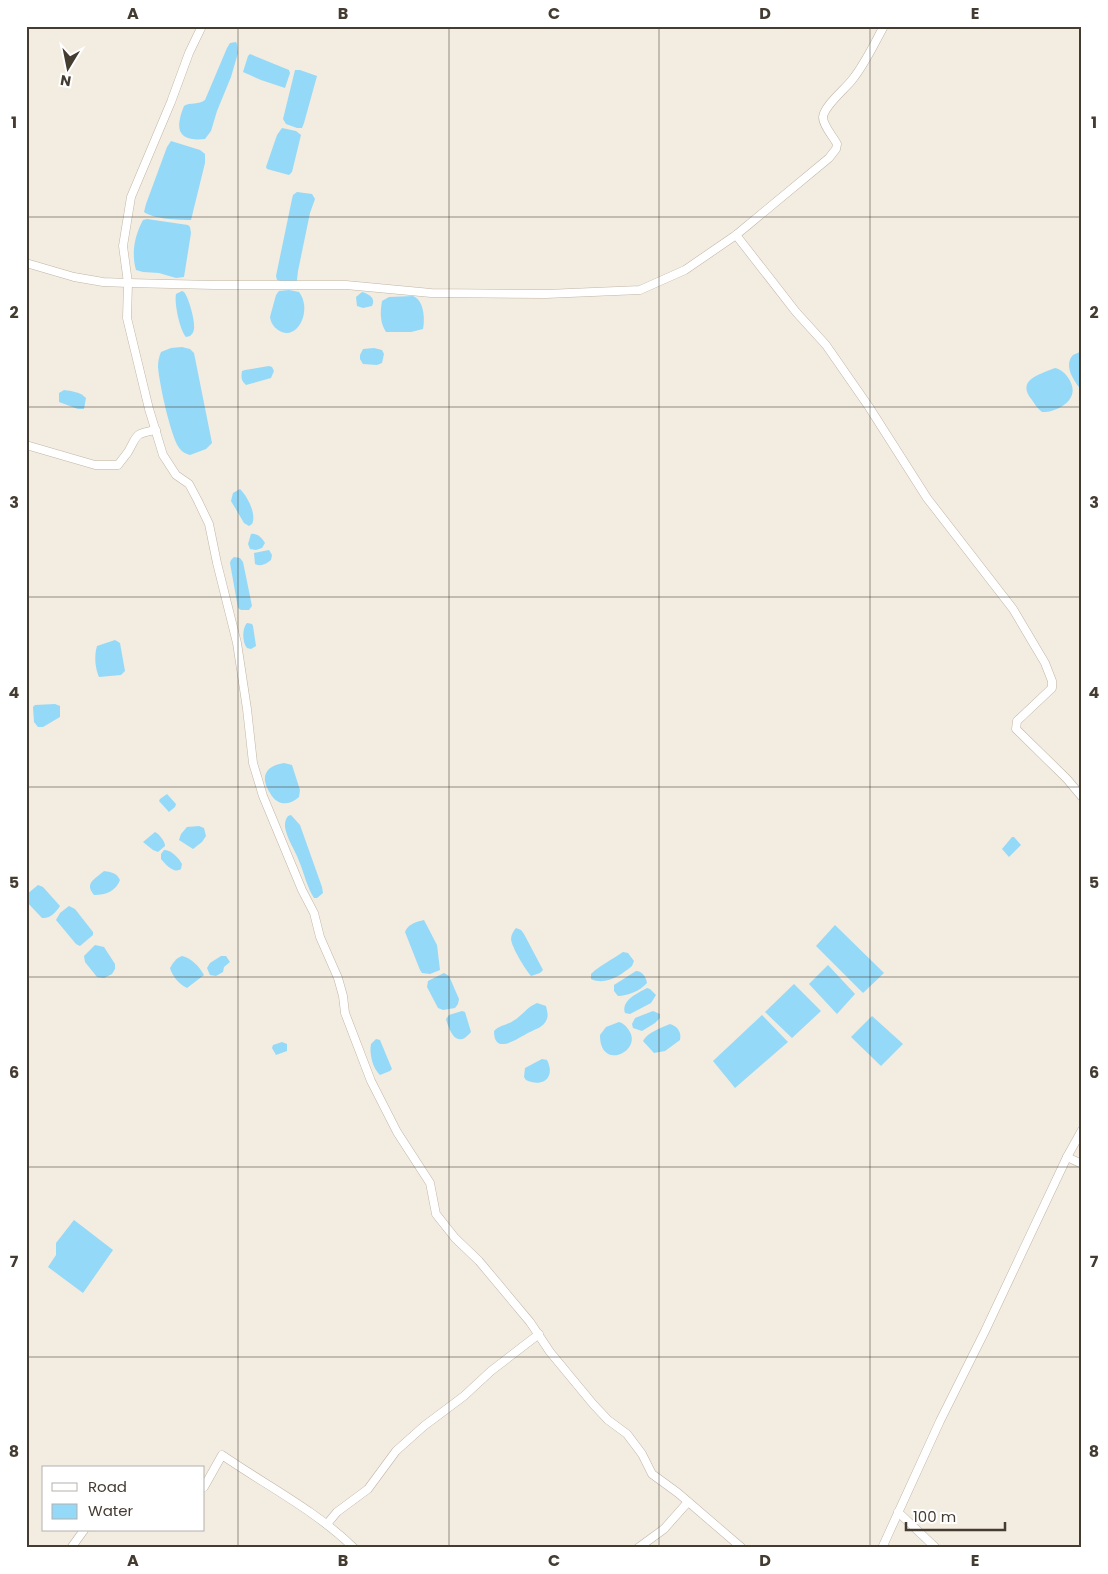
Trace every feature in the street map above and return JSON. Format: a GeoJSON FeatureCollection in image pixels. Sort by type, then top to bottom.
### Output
{"type":"FeatureCollection","features":[{"type":"Feature","properties":{"kind":"street"},"geometry":{"type":"LineString","coordinates":[[202,26],[189,53],[158,136],[131,197],[123,246],[128,283],[127,318],[163,455],[176,475],[189,484],[208,524],[237,644],[253,763],[263,796],[302,890],[314,913],[320,937],[338,978],[345,1013],[371,1081],[397,1132],[430,1183],[436,1214],[455,1238],[479,1261],[593,1404],[608,1420],[627,1434],[642,1454],[652,1474],[742,1548]]}},
{"type":"Feature","properties":{"kind":"street"},"geometry":{"type":"LineString","coordinates":[[26,263],[74,277],[104,282],[223,286],[346,285],[447,293],[546,294],[640,290],[685,270],[736,235],[829,158],[836,149],[837,144],[824,122],[823,114],[826,108],[853,80],[866,61],[884,26]]}},
{"type":"Feature","properties":{"kind":"street"},"geometry":{"type":"LineString","coordinates":[[736,235],[796,312],[826,345],[869,407],[927,498],[1013,609],[1045,663],[1052,681],[1052,688],[1017,721],[1016,729],[1067,779],[1082,797]]}},
{"type":"Feature","properties":{"kind":"street"},"geometry":{"type":"LineString","coordinates":[[26,445],[95,465],[118,465],[128,452],[134,437],[144,432],[156,430]]}},
{"type":"Feature","properties":{"kind":"street"},"geometry":{"type":"LineString","coordinates":[[882,1548],[940,1421],[985,1331],[1067,1157],[1082,1130]]}},
{"type":"Feature","properties":{"kind":"street"},"geometry":{"type":"LineString","coordinates":[[1067,1157],[1082,1164]]}},
{"type":"Feature","properties":{"kind":"street"},"geometry":{"type":"LineString","coordinates":[[327,1524],[337,1512],[368,1489],[396,1451],[417,1432],[464,1396],[490,1371],[539,1334]]}},
{"type":"Feature","properties":{"kind":"street"},"geometry":{"type":"LineString","coordinates":[[205,1485],[222,1455],[258,1480],[292,1499],[327,1524],[354,1548]]}},
{"type":"Feature","properties":{"kind":"street"},"geometry":{"type":"LineString","coordinates":[[638,1548],[664,1529],[688,1502]]}},
{"type":"Feature","properties":{"kind":"street"},"geometry":{"type":"LineString","coordinates":[[898,1512],[936,1548]]}},
{"type":"Feature","properties":{"kind":"street"},"geometry":{"type":"LineString","coordinates":[[71,1548],[83,1532]]}},
{"type":"Feature","properties":{"kind":"water"},"geometry":{"type":"Polygon","coordinates":[[[236,42],[238,53],[211,131],[205,139],[184,136],[179,127],[184,106],[205,100],[227,48],[230,43],[236,42]]]}},
{"type":"Feature","properties":{"kind":"water"},"geometry":{"type":"Polygon","coordinates":[[[250,54],[289,70],[290,73],[285,88],[243,72],[250,54]]]}},
{"type":"Feature","properties":{"kind":"water"},"geometry":{"type":"Polygon","coordinates":[[[295,70],[317,76],[302,128],[286,124],[283,119],[295,70]]]}},
{"type":"Feature","properties":{"kind":"water"},"geometry":{"type":"Polygon","coordinates":[[[282,128],[296,131],[301,135],[292,172],[289,175],[267,169],[266,167],[277,135],[282,128]]]}},
{"type":"Feature","properties":{"kind":"water"},"geometry":{"type":"Polygon","coordinates":[[[171,141],[200,150],[205,154],[205,163],[191,220],[160,218],[144,212],[167,147],[171,141]]]}},
{"type":"Feature","properties":{"kind":"water"},"geometry":{"type":"Polygon","coordinates":[[[297,192],[312,194],[315,199],[310,213],[296,283],[287,283],[277,280],[276,276],[293,195],[297,192]]]}},
{"type":"Feature","properties":{"kind":"water"},"geometry":{"type":"Polygon","coordinates":[[[143,220],[188,225],[190,227],[191,233],[184,277],[176,278],[159,273],[136,270],[134,250],[136,238],[143,220]]]}},
{"type":"Feature","properties":{"kind":"water"},"geometry":{"type":"Polygon","coordinates":[[[182,291],[190,304],[194,325],[192,334],[186,337],[178,317],[176,304],[176,294],[182,291]]]}},
{"type":"Feature","properties":{"kind":"water"},"geometry":{"type":"Polygon","coordinates":[[[279,291],[299,292],[303,299],[304,315],[297,328],[285,333],[275,327],[270,317],[276,295],[279,291]]]}},
{"type":"Feature","properties":{"kind":"water"},"geometry":{"type":"Polygon","coordinates":[[[362,292],[369,295],[372,299],[372,306],[363,308],[357,306],[356,297],[362,292]]]}},
{"type":"Feature","properties":{"kind":"water"},"geometry":{"type":"Polygon","coordinates":[[[413,296],[417,298],[422,306],[424,315],[423,329],[411,332],[386,332],[381,317],[382,301],[389,297],[413,296]]]}},
{"type":"Feature","properties":{"kind":"water"},"geometry":{"type":"Polygon","coordinates":[[[182,347],[190,349],[194,353],[212,443],[206,449],[190,455],[181,450],[169,423],[158,367],[161,352],[171,348],[182,347]]]}},
{"type":"Feature","properties":{"kind":"water"},"geometry":{"type":"Polygon","coordinates":[[[374,348],[382,350],[384,354],[382,363],[377,365],[363,364],[360,355],[363,349],[374,348]]]}},
{"type":"Feature","properties":{"kind":"water"},"geometry":{"type":"Polygon","coordinates":[[[1082,351],[1082,391],[1073,378],[1069,364],[1073,355],[1082,351]]]}},
{"type":"Feature","properties":{"kind":"water"},"geometry":{"type":"Polygon","coordinates":[[[269,366],[274,371],[271,378],[246,385],[243,382],[242,371],[269,366]]]}},
{"type":"Feature","properties":{"kind":"water"},"geometry":{"type":"Polygon","coordinates":[[[1055,368],[1063,372],[1069,380],[1073,389],[1071,397],[1062,406],[1042,412],[1035,405],[1026,388],[1031,379],[1055,368]]]}},
{"type":"Feature","properties":{"kind":"water"},"geometry":{"type":"Polygon","coordinates":[[[64,390],[73,391],[84,396],[86,398],[84,409],[78,409],[59,402],[59,393],[64,390]]]}},
{"type":"Feature","properties":{"kind":"water"},"geometry":{"type":"Polygon","coordinates":[[[240,489],[246,496],[252,510],[253,520],[249,526],[244,523],[231,501],[233,493],[240,489]]]}},
{"type":"Feature","properties":{"kind":"water"},"geometry":{"type":"Polygon","coordinates":[[[251,534],[258,535],[263,539],[265,543],[262,548],[250,549],[248,544],[251,534]]]}},
{"type":"Feature","properties":{"kind":"water"},"geometry":{"type":"Polygon","coordinates":[[[269,550],[272,555],[271,560],[263,565],[255,564],[254,553],[269,550]]]}},
{"type":"Feature","properties":{"kind":"water"},"geometry":{"type":"Polygon","coordinates":[[[234,557],[240,558],[243,562],[252,606],[249,610],[238,608],[230,563],[234,557]]]}},
{"type":"Feature","properties":{"kind":"water"},"geometry":{"type":"Polygon","coordinates":[[[247,623],[253,626],[256,646],[251,649],[247,648],[243,639],[244,628],[247,623]]]}},
{"type":"Feature","properties":{"kind":"water"},"geometry":{"type":"Polygon","coordinates":[[[115,640],[120,643],[125,671],[121,675],[99,677],[95,662],[97,646],[115,640]]]}},
{"type":"Feature","properties":{"kind":"water"},"geometry":{"type":"Polygon","coordinates":[[[55,704],[60,706],[60,717],[43,727],[38,727],[34,722],[33,707],[35,705],[55,704]]]}},
{"type":"Feature","properties":{"kind":"water"},"geometry":{"type":"Polygon","coordinates":[[[284,763],[292,765],[300,790],[299,797],[287,803],[276,800],[265,782],[266,773],[272,767],[284,763]]]}},
{"type":"Feature","properties":{"kind":"water"},"geometry":{"type":"Polygon","coordinates":[[[167,794],[176,804],[169,812],[159,801],[167,794]]]}},
{"type":"Feature","properties":{"kind":"water"},"geometry":{"type":"Polygon","coordinates":[[[291,815],[300,825],[322,887],[323,893],[317,898],[314,898],[309,889],[286,831],[286,820],[291,815]]]}},
{"type":"Feature","properties":{"kind":"water"},"geometry":{"type":"Polygon","coordinates":[[[199,826],[204,828],[206,836],[193,849],[179,840],[187,827],[199,826]]]}},
{"type":"Feature","properties":{"kind":"water"},"geometry":{"type":"Polygon","coordinates":[[[155,832],[162,838],[165,844],[158,852],[143,842],[155,832]]]}},
{"type":"Feature","properties":{"kind":"water"},"geometry":{"type":"Polygon","coordinates":[[[1014,837],[1021,845],[1009,857],[1002,849],[1014,837]]]}},
{"type":"Feature","properties":{"kind":"water"},"geometry":{"type":"Polygon","coordinates":[[[164,850],[177,857],[182,864],[181,869],[173,870],[161,859],[161,854],[164,850]]]}},
{"type":"Feature","properties":{"kind":"water"},"geometry":{"type":"Polygon","coordinates":[[[104,871],[115,874],[120,880],[110,892],[94,895],[90,884],[104,871]]]}},
{"type":"Feature","properties":{"kind":"water"},"geometry":{"type":"Polygon","coordinates":[[[38,885],[43,887],[60,906],[55,913],[48,917],[42,918],[26,901],[26,895],[38,885]]]}},
{"type":"Feature","properties":{"kind":"water"},"geometry":{"type":"Polygon","coordinates":[[[69,906],[75,909],[93,932],[93,935],[80,946],[76,944],[56,920],[60,913],[69,906]]]}},
{"type":"Feature","properties":{"kind":"water"},"geometry":{"type":"Polygon","coordinates":[[[424,920],[437,945],[440,970],[430,974],[422,973],[420,970],[405,932],[410,925],[424,920]]]}},
{"type":"Feature","properties":{"kind":"water"},"geometry":{"type":"Polygon","coordinates":[[[835,925],[884,973],[863,993],[816,946],[835,925]]]}},
{"type":"Feature","properties":{"kind":"water"},"geometry":{"type":"Polygon","coordinates":[[[516,928],[524,934],[543,970],[540,973],[531,976],[516,953],[511,939],[516,928]]]}},
{"type":"Feature","properties":{"kind":"water"},"geometry":{"type":"Polygon","coordinates":[[[95,945],[104,947],[115,964],[112,974],[104,978],[97,977],[85,962],[84,956],[95,945]]]}},
{"type":"Feature","properties":{"kind":"water"},"geometry":{"type":"Polygon","coordinates":[[[623,952],[628,953],[634,961],[632,966],[618,976],[608,980],[597,981],[591,979],[591,974],[623,952]]]}},
{"type":"Feature","properties":{"kind":"water"},"geometry":{"type":"Polygon","coordinates":[[[182,956],[194,963],[204,975],[187,988],[177,980],[170,968],[176,959],[182,956]]]}},
{"type":"Feature","properties":{"kind":"water"},"geometry":{"type":"Polygon","coordinates":[[[221,956],[226,956],[230,962],[224,967],[223,972],[216,976],[210,975],[207,968],[210,963],[221,956]]]}},
{"type":"Feature","properties":{"kind":"water"},"geometry":{"type":"Polygon","coordinates":[[[828,965],[855,994],[837,1014],[809,984],[828,965]]]}},
{"type":"Feature","properties":{"kind":"water"},"geometry":{"type":"Polygon","coordinates":[[[636,971],[643,975],[647,983],[633,992],[618,996],[614,991],[614,985],[636,971]]]}},
{"type":"Feature","properties":{"kind":"water"},"geometry":{"type":"Polygon","coordinates":[[[444,973],[449,976],[459,999],[455,1008],[443,1010],[438,1008],[427,987],[428,981],[444,973]]]}},
{"type":"Feature","properties":{"kind":"water"},"geometry":{"type":"Polygon","coordinates":[[[794,984],[821,1011],[792,1038],[765,1012],[794,984]]]}},
{"type":"Feature","properties":{"kind":"water"},"geometry":{"type":"Polygon","coordinates":[[[647,988],[656,995],[651,1003],[630,1014],[625,1013],[625,1004],[647,988]]]}},
{"type":"Feature","properties":{"kind":"water"},"geometry":{"type":"Polygon","coordinates":[[[537,1003],[546,1006],[548,1014],[543,1025],[514,1041],[498,1043],[495,1039],[494,1031],[498,1027],[516,1019],[537,1003]]]}},
{"type":"Feature","properties":{"kind":"water"},"geometry":{"type":"Polygon","coordinates":[[[462,1011],[465,1012],[471,1032],[466,1037],[458,1039],[452,1034],[446,1019],[449,1015],[462,1011]]]}},
{"type":"Feature","properties":{"kind":"water"},"geometry":{"type":"Polygon","coordinates":[[[653,1011],[660,1014],[660,1018],[655,1023],[642,1031],[633,1028],[632,1024],[635,1018],[653,1011]]]}},
{"type":"Feature","properties":{"kind":"water"},"geometry":{"type":"Polygon","coordinates":[[[762,1015],[788,1042],[735,1088],[713,1061],[762,1015]]]}},
{"type":"Feature","properties":{"kind":"water"},"geometry":{"type":"Polygon","coordinates":[[[872,1016],[903,1044],[881,1066],[851,1037],[872,1016]]]}},
{"type":"Feature","properties":{"kind":"water"},"geometry":{"type":"Polygon","coordinates":[[[619,1022],[628,1029],[632,1037],[631,1044],[627,1050],[613,1055],[607,1053],[602,1047],[600,1035],[606,1027],[619,1022]]]}},
{"type":"Feature","properties":{"kind":"water"},"geometry":{"type":"Polygon","coordinates":[[[670,1024],[678,1030],[680,1040],[665,1051],[654,1053],[643,1041],[651,1033],[670,1024]]]}},
{"type":"Feature","properties":{"kind":"water"},"geometry":{"type":"Polygon","coordinates":[[[376,1039],[380,1040],[392,1069],[380,1075],[372,1061],[371,1052],[371,1044],[376,1039]]]}},
{"type":"Feature","properties":{"kind":"water"},"geometry":{"type":"Polygon","coordinates":[[[282,1042],[287,1044],[287,1051],[276,1055],[272,1048],[273,1045],[282,1042]]]}},
{"type":"Feature","properties":{"kind":"water"},"geometry":{"type":"Polygon","coordinates":[[[542,1059],[547,1060],[549,1066],[550,1072],[546,1080],[537,1083],[526,1080],[524,1077],[525,1068],[542,1059]]]}},
{"type":"Feature","properties":{"kind":"water"},"geometry":{"type":"Polygon","coordinates":[[[74,1220],[113,1250],[83,1293],[48,1267],[56,1255],[56,1243],[74,1220]]]}}]}
